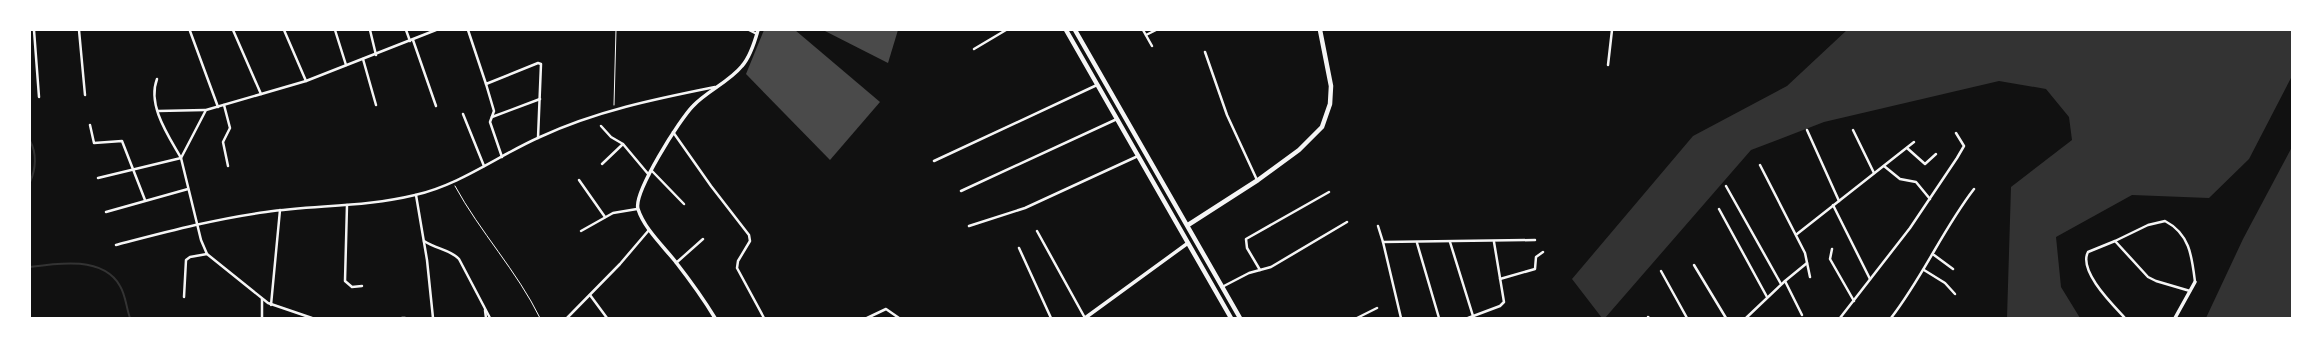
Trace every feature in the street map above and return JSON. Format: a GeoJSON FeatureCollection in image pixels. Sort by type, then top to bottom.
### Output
{"type":"FeatureCollection","features":[{"type":"Feature","properties":{"kind":"main road"},"geometry":{"type":"LineString","coordinates":[[1066,30],[1231,318]]}},
{"type":"Feature","properties":{"kind":"main road"},"geometry":{"type":"LineString","coordinates":[[1076,30],[1240,318]]}},
{"type":"Feature","properties":{"kind":"main road"},"geometry":{"type":"LineString","coordinates":[[1188,225],[1258,180],[1299,150],[1314,136],[1326,120],[1330,104],[1331,86],[1320,30]]}},
{"type":"Feature","properties":{"kind":"street"},"geometry":{"type":"LineString","coordinates":[[34,30],[39,97]]}},
{"type":"Feature","properties":{"kind":"street"},"geometry":{"type":"LineString","coordinates":[[79,30],[85,95]]}},
{"type":"Feature","properties":{"kind":"street"},"geometry":{"type":"LineString","coordinates":[[233,30],[261,94]]}},
{"type":"Feature","properties":{"kind":"street"},"geometry":{"type":"LineString","coordinates":[[284,30],[306,80]]}},
{"type":"Feature","properties":{"kind":"street"},"geometry":{"type":"LineString","coordinates":[[335,30],[346,65]]}},
{"type":"Feature","properties":{"kind":"street"},"geometry":{"type":"LineString","coordinates":[[370,30],[376,55]]}},
{"type":"Feature","properties":{"kind":"street"},"geometry":{"type":"LineString","coordinates":[[406,30],[410,41]]}},
{"type":"Feature","properties":{"kind":"street"},"geometry":{"type":"LineString","coordinates":[[158,110],[206,110],[224,105],[306,80],[376,55],[436,30]]}},
{"type":"Feature","properties":{"kind":"street"},"geometry":{"type":"LineString","coordinates":[[468,30],[494,112],[491,117],[490,124],[502,157]]}},
{"type":"Feature","properties":{"kind":"street"},"geometry":{"type":"LineString","coordinates":[[715,318],[676,263],[650,230],[638,209],[638,198],[673,132],[692,107],[742,66],[757,32],[749,30]]}},
{"type":"Feature","properties":{"kind":"street"},"geometry":{"type":"LineString","coordinates":[[974,49],[1006,30]]}},
{"type":"Feature","properties":{"kind":"street"},"geometry":{"type":"LineString","coordinates":[[1143,30],[1152,46]]}},
{"type":"Feature","properties":{"kind":"street"},"geometry":{"type":"LineString","coordinates":[[1146,35],[1156,30]]}},
{"type":"Feature","properties":{"kind":"street"},"geometry":{"type":"LineString","coordinates":[[1608,65],[1612,30]]}},
{"type":"Feature","properties":{"kind":"street"},"geometry":{"type":"LineString","coordinates":[[190,32],[218,106]]}},
{"type":"Feature","properties":{"kind":"street"},"geometry":{"type":"LineString","coordinates":[[413,40],[436,106]]}},
{"type":"Feature","properties":{"kind":"street"},"geometry":{"type":"LineString","coordinates":[[1205,52],[1227,115],[1258,180]]}},
{"type":"Feature","properties":{"kind":"street"},"geometry":{"type":"LineString","coordinates":[[363,59],[376,105]]}},
{"type":"Feature","properties":{"kind":"street"},"geometry":{"type":"LineString","coordinates":[[486,84],[538,62],[542,67],[538,138]]}},
{"type":"Feature","properties":{"kind":"street"},"geometry":{"type":"LineString","coordinates":[[157,79],[153,92],[158,110],[166,131],[181,158],[201,240],[207,254],[271,305],[312,318]]}},
{"type":"Feature","properties":{"kind":"street"},"geometry":{"type":"LineString","coordinates":[[934,161],[1098,84]]}},
{"type":"Feature","properties":{"kind":"street"},"geometry":{"type":"LineString","coordinates":[[116,245],[198,223],[280,210],[347,205],[416,195],[452,181],[538,138],[614,110],[635,103],[715,87]]}},
{"type":"Feature","properties":{"kind":"street"},"geometry":{"type":"LineString","coordinates":[[491,117],[540,99]]}},
{"type":"Feature","properties":{"kind":"street"},"geometry":{"type":"LineString","coordinates":[[224,105],[230,128],[223,142],[228,166]]}},
{"type":"Feature","properties":{"kind":"street"},"geometry":{"type":"LineString","coordinates":[[98,178],[181,158],[206,110]]}},
{"type":"Feature","properties":{"kind":"street"},"geometry":{"type":"LineString","coordinates":[[463,114],[484,166]]}},
{"type":"Feature","properties":{"kind":"street"},"geometry":{"type":"LineString","coordinates":[[961,191],[1118,119]]}},
{"type":"Feature","properties":{"kind":"street"},"geometry":{"type":"LineString","coordinates":[[90,125],[94,143],[122,141],[144,200]]}},
{"type":"Feature","properties":{"kind":"street"},"geometry":{"type":"LineString","coordinates":[[601,126],[611,137],[623,144],[649,175]]}},
{"type":"Feature","properties":{"kind":"street"},"geometry":{"type":"LineString","coordinates":[[1807,130],[1839,201]]}},
{"type":"Feature","properties":{"kind":"street"},"geometry":{"type":"LineString","coordinates":[[1853,130],[1874,173]]}},
{"type":"Feature","properties":{"kind":"street"},"geometry":{"type":"LineString","coordinates":[[673,132],[711,186],[749,235],[750,241],[738,261],[737,268],[764,318]]}},
{"type":"Feature","properties":{"kind":"street"},"geometry":{"type":"LineString","coordinates":[[1840,318],[1910,228],[1964,146],[1956,133]]}},
{"type":"Feature","properties":{"kind":"street"},"geometry":{"type":"LineString","coordinates":[[1796,234],[1914,142]]}},
{"type":"Feature","properties":{"kind":"street"},"geometry":{"type":"LineString","coordinates":[[602,164],[623,144]]}},
{"type":"Feature","properties":{"kind":"street"},"geometry":{"type":"LineString","coordinates":[[1908,148],[1926,164],[1936,154]]}},
{"type":"Feature","properties":{"kind":"street"},"geometry":{"type":"LineString","coordinates":[[969,226],[1025,208],[1138,156]]}},
{"type":"Feature","properties":{"kind":"street"},"geometry":{"type":"LineString","coordinates":[[1760,165],[1805,253],[1810,277]]}},
{"type":"Feature","properties":{"kind":"street"},"geometry":{"type":"LineString","coordinates":[[1884,166],[1900,179],[1916,182],[1930,199]]}},
{"type":"Feature","properties":{"kind":"street"},"geometry":{"type":"LineString","coordinates":[[652,171],[684,204]]}},
{"type":"Feature","properties":{"kind":"street"},"geometry":{"type":"LineString","coordinates":[[579,180],[605,217]]}},
{"type":"Feature","properties":{"kind":"street"},"geometry":{"type":"LineString","coordinates":[[1726,186],[1781,284]]}},
{"type":"Feature","properties":{"kind":"street"},"geometry":{"type":"LineString","coordinates":[[106,212],[144,200],[188,189]]}},
{"type":"Feature","properties":{"kind":"street"},"geometry":{"type":"LineString","coordinates":[[1891,318],[1934,255],[1949,227],[1974,189]]}},
{"type":"Feature","properties":{"kind":"street"},"geometry":{"type":"LineString","coordinates":[[1260,270],[1247,248],[1246,239],[1328,192]]}},
{"type":"Feature","properties":{"kind":"street"},"geometry":{"type":"LineString","coordinates":[[416,195],[424,241],[433,318]]}},
{"type":"Feature","properties":{"kind":"street"},"geometry":{"type":"LineString","coordinates":[[347,205],[345,281],[352,287],[362,286]]}},
{"type":"Feature","properties":{"kind":"street"},"geometry":{"type":"LineString","coordinates":[[1833,205],[1870,279]]}},
{"type":"Feature","properties":{"kind":"street"},"geometry":{"type":"LineString","coordinates":[[581,231],[613,213],[638,209]]}},
{"type":"Feature","properties":{"kind":"street"},"geometry":{"type":"LineString","coordinates":[[1719,209],[1767,297]]}},
{"type":"Feature","properties":{"kind":"street"},"geometry":{"type":"LineString","coordinates":[[271,305],[280,210]]}},
{"type":"Feature","properties":{"kind":"street"},"geometry":{"type":"LineString","coordinates":[[2125,318],[2105,296],[2094,281],[2088,263],[2087,253],[2148,225],[2165,221],[2179,232],[2189,245],[2195,282],[2175,318]]}},
{"type":"Feature","properties":{"kind":"street"},"geometry":{"type":"LineString","coordinates":[[1222,287],[1249,273],[1271,267],[1347,222]]}},
{"type":"Feature","properties":{"kind":"street"},"geometry":{"type":"LineString","coordinates":[[1378,226],[1401,318]]}},
{"type":"Feature","properties":{"kind":"street"},"geometry":{"type":"LineString","coordinates":[[567,318],[620,264],[650,230]]}},
{"type":"Feature","properties":{"kind":"street"},"geometry":{"type":"LineString","coordinates":[[1037,231],[1085,318],[1188,243]]}},
{"type":"Feature","properties":{"kind":"street"},"geometry":{"type":"LineString","coordinates":[[676,263],[703,239]]}},
{"type":"Feature","properties":{"kind":"street"},"geometry":{"type":"LineString","coordinates":[[1383,242],[1494,242],[1535,240]]}},
{"type":"Feature","properties":{"kind":"street"},"geometry":{"type":"LineString","coordinates":[[424,241],[439,250],[452,252],[459,259],[490,318]]}},
{"type":"Feature","properties":{"kind":"street"},"geometry":{"type":"LineString","coordinates":[[2115,241],[2148,277],[2156,281],[2190,291]]}},
{"type":"Feature","properties":{"kind":"street"},"geometry":{"type":"LineString","coordinates":[[1417,242],[1439,318]]}},
{"type":"Feature","properties":{"kind":"street"},"geometry":{"type":"LineString","coordinates":[[1450,242],[1472,316]]}},
{"type":"Feature","properties":{"kind":"street"},"geometry":{"type":"LineString","coordinates":[[1468,318],[1504,304],[1505,299],[1494,242]]}},
{"type":"Feature","properties":{"kind":"street"},"geometry":{"type":"LineString","coordinates":[[1019,248],[1051,318]]}},
{"type":"Feature","properties":{"kind":"street"},"geometry":{"type":"LineString","coordinates":[[1832,248],[1830,259],[1854,301]]}},
{"type":"Feature","properties":{"kind":"street"},"geometry":{"type":"LineString","coordinates":[[1500,279],[1535,269],[1536,257],[1543,252]]}},
{"type":"Feature","properties":{"kind":"street"},"geometry":{"type":"LineString","coordinates":[[184,297],[186,260],[190,257],[207,254]]}},
{"type":"Feature","properties":{"kind":"street"},"geometry":{"type":"LineString","coordinates":[[1934,255],[1953,269]]}},
{"type":"Feature","properties":{"kind":"street"},"geometry":{"type":"LineString","coordinates":[[1746,318],[1784,280],[1807,263]]}},
{"type":"Feature","properties":{"kind":"street"},"geometry":{"type":"LineString","coordinates":[[1694,265],[1726,318]]}},
{"type":"Feature","properties":{"kind":"street"},"geometry":{"type":"LineString","coordinates":[[1924,270],[1945,283],[1956,294]]}},
{"type":"Feature","properties":{"kind":"street"},"geometry":{"type":"LineString","coordinates":[[1661,271],[1687,318]]}},
{"type":"Feature","properties":{"kind":"street"},"geometry":{"type":"LineString","coordinates":[[1784,280],[1802,315]]}},
{"type":"Feature","properties":{"kind":"street"},"geometry":{"type":"LineString","coordinates":[[590,295],[607,318]]}},
{"type":"Feature","properties":{"kind":"street"},"geometry":{"type":"LineString","coordinates":[[262,299],[262,318]]}},
{"type":"Feature","properties":{"kind":"street"},"geometry":{"type":"LineString","coordinates":[[484,306],[486,318]]}},
{"type":"Feature","properties":{"kind":"street"},"geometry":{"type":"LineString","coordinates":[[1357,318],[1377,308]]}},
{"type":"Feature","properties":{"kind":"street"},"geometry":{"type":"LineString","coordinates":[[867,318],[886,310],[899,318]]}},
{"type":"Feature","properties":{"kind":"path"},"geometry":{"type":"LineString","coordinates":[[614,110],[616,30]]}},
{"type":"Feature","properties":{"kind":"path"},"geometry":{"type":"LineString","coordinates":[[452,181],[467,208],[529,295],[540,318]]}},
{"type":"Feature","properties":{"kind":"shaded area"},"geometry":{"type":"Polygon","coordinates":[[[1847,30],[2292,30],[2292,76],[2249,159],[2209,198],[2132,195],[2056,237],[2061,287],[2080,318],[2007,318],[2011,187],[2072,140],[2069,117],[2046,89],[1999,81],[1824,122],[1751,150],[1605,318],[1602,318],[1572,279],[1693,136],[1787,86],[1847,30]]]}},
{"type":"Feature","properties":{"kind":"shaded area"},"geometry":{"type":"Polygon","coordinates":[[[2292,147],[2291,318],[2206,318],[2243,239],[2292,147]]]}},
{"type":"Feature","properties":{"kind":"building"},"geometry":{"type":"Polygon","coordinates":[[[764,30],[795,30],[880,102],[830,160],[746,74],[764,30]]]}},
{"type":"Feature","properties":{"kind":"building"},"geometry":{"type":"Polygon","coordinates":[[[823,30],[898,30],[888,63],[823,30]]]}},
{"type":"Feature","properties":{"kind":"waterway"},"geometry":{"type":"LineString","coordinates":[[30,141],[35,156],[34,172],[30,182]]}},
{"type":"Feature","properties":{"kind":"waterway"},"geometry":{"type":"LineString","coordinates":[[30,267],[66,263],[91,266],[103,270],[112,276],[120,286],[124,294],[130,318]]}}]}
